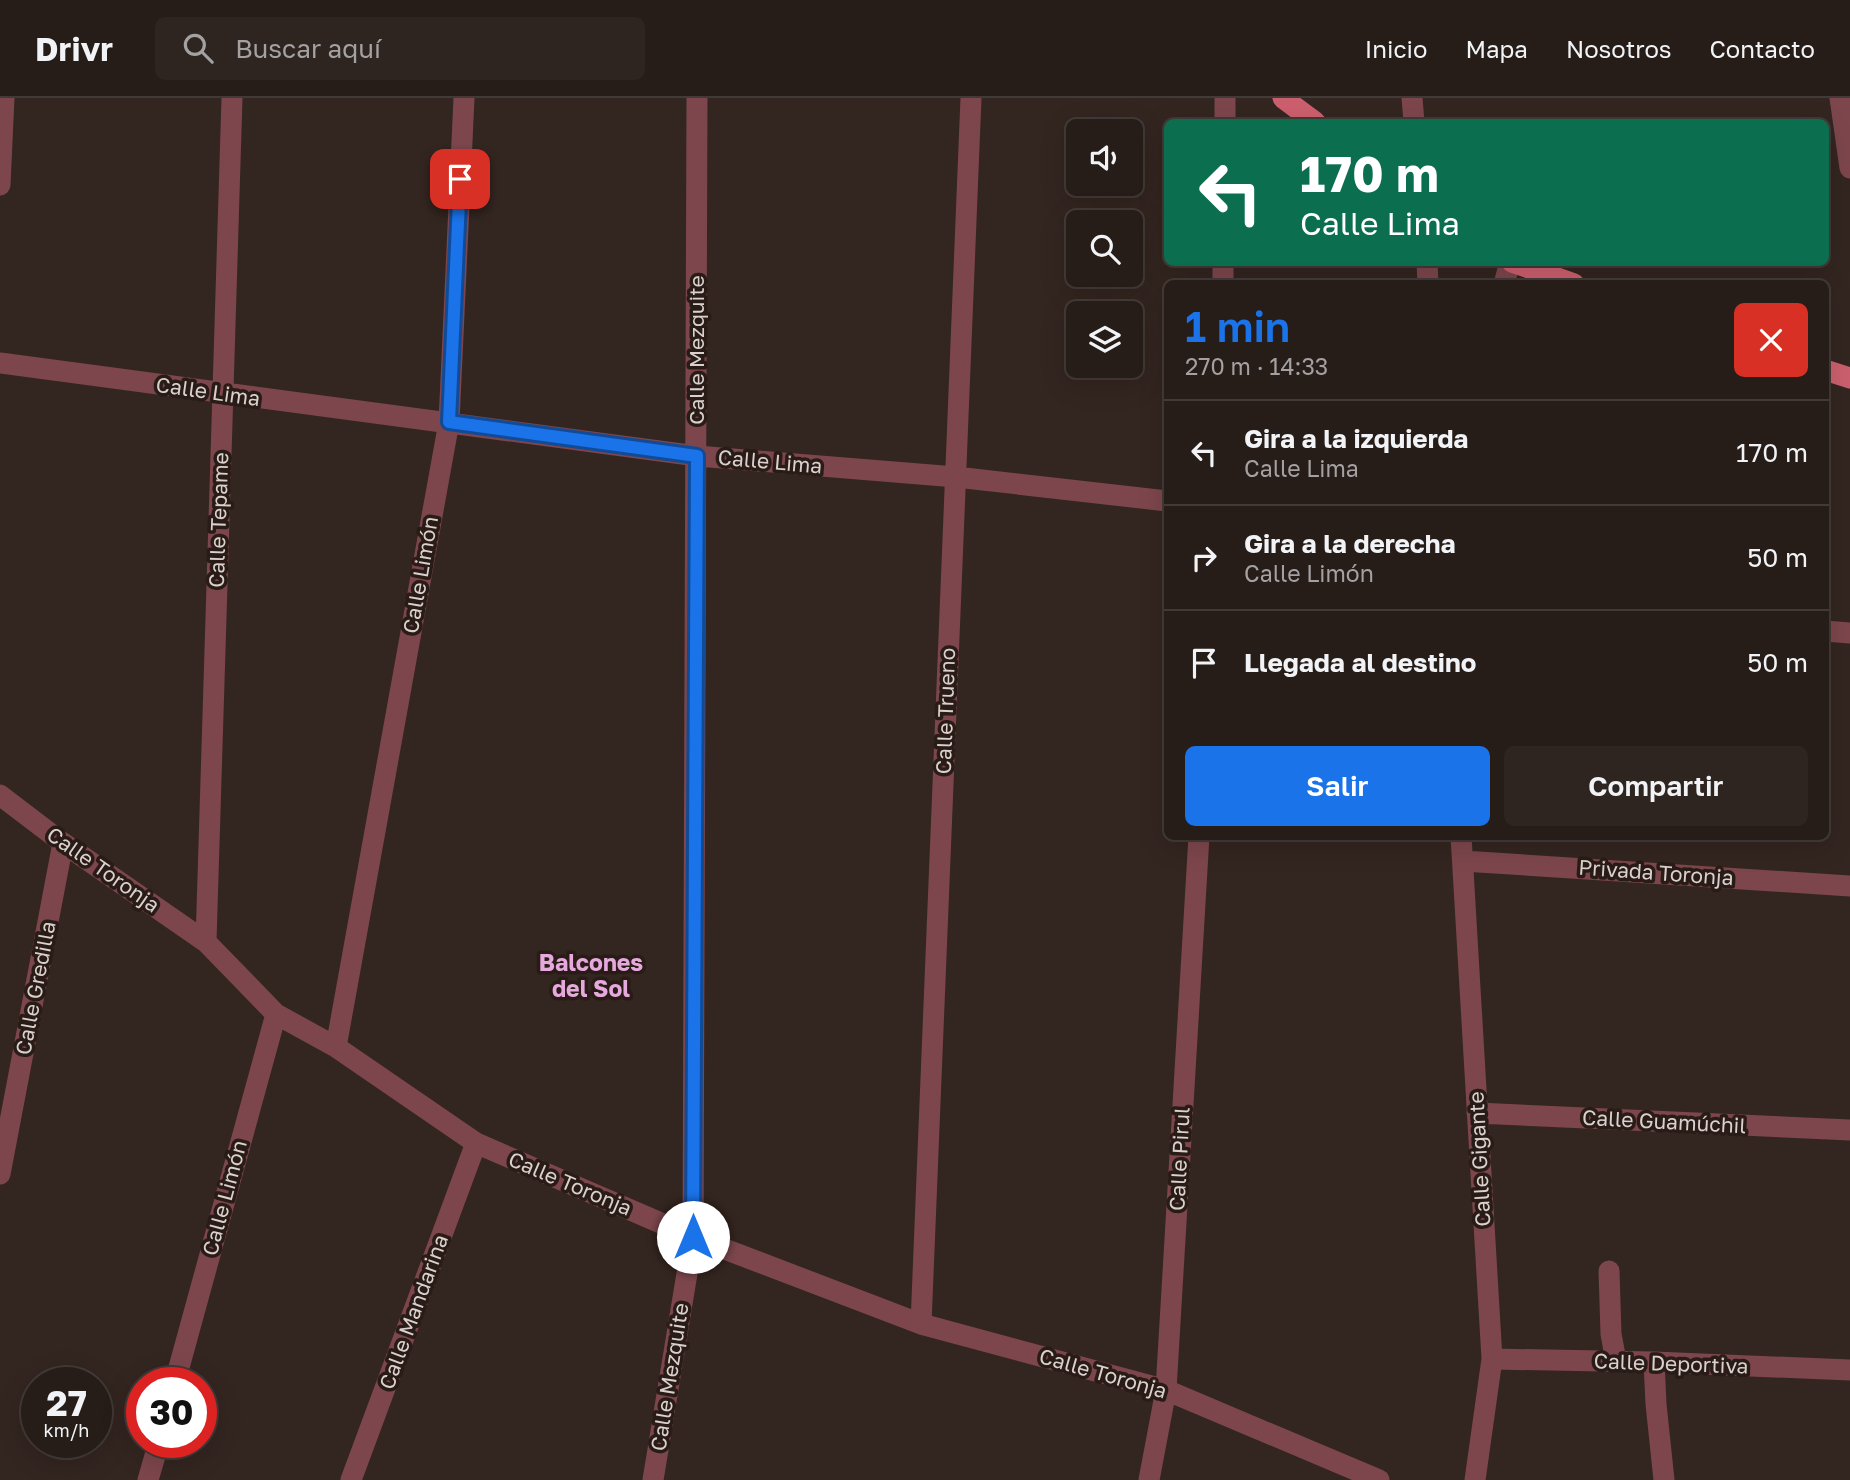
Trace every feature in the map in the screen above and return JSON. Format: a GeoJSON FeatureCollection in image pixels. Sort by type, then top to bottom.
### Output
{"type":"FeatureCollection","features":[{"type":"Feature","properties":{"kind":"main road"},"geometry":{"type":"LineString","coordinates":[[1283,98],[1311,119]]}},
{"type":"Feature","properties":{"kind":"main road"},"geometry":{"type":"LineString","coordinates":[[1522,266],[1563,280]]}},
{"type":"Feature","properties":{"kind":"main road"},"geometry":{"type":"LineString","coordinates":[[1829,371],[1850,379]]}},
{"type":"Feature","properties":{"kind":"street"},"geometry":{"type":"LineString","coordinates":[[0,186],[4,98]]}},
{"type":"Feature","properties":{"kind":"street","name":"Calle Tepame"},"geometry":{"type":"LineString","coordinates":[[206,943],[232,98]]}},
{"type":"Feature","properties":{"kind":"street","name":"Calle Limón"},"geometry":{"type":"LineString","coordinates":[[336,1047],[449,422],[464,98]]}},
{"type":"Feature","properties":{"kind":"street","name":"Calle Mezquite"},"geometry":{"type":"LineString","coordinates":[[653,1480],[693,1237],[697,98]]}},
{"type":"Feature","properties":{"kind":"street","name":"Calle Trueno"},"geometry":{"type":"LineString","coordinates":[[921,1324],[971,98]]}},
{"type":"Feature","properties":{"kind":"street"},"geometry":{"type":"LineString","coordinates":[[1225,98],[1225,119]]}},
{"type":"Feature","properties":{"kind":"street"},"geometry":{"type":"LineString","coordinates":[[1412,98],[1414,119]]}},
{"type":"Feature","properties":{"kind":"street"},"geometry":{"type":"LineString","coordinates":[[1840,98],[1850,168]]}},
{"type":"Feature","properties":{"kind":"street","name":"Calle Lima"},"geometry":{"type":"LineString","coordinates":[[0,363],[697,456],[956,477],[1164,501]]}},
{"type":"Feature","properties":{"kind":"street"},"geometry":{"type":"LineString","coordinates":[[1829,631],[1850,633]]}},
{"type":"Feature","properties":{"kind":"street","name":"Calle Toronja"},"geometry":{"type":"LineString","coordinates":[[0,795],[63,843],[206,943],[276,1014],[336,1047],[476,1143],[693,1237],[921,1324],[1166,1390],[1379,1480]]}},
{"type":"Feature","properties":{"kind":"street","name":"Calle Pirul"},"geometry":{"type":"LineString","coordinates":[[1149,1480],[1166,1390],[1199,840]]}},
{"type":"Feature","properties":{"kind":"street","name":"Calle Gigante"},"geometry":{"type":"LineString","coordinates":[[1461,840],[1492,1359],[1475,1480]]}},
{"type":"Feature","properties":{"kind":"street","name":"Calle Gredilla"},"geometry":{"type":"LineString","coordinates":[[0,1174],[63,843]]}},
{"type":"Feature","properties":{"kind":"street","name":"Privada Toronja"},"geometry":{"type":"LineString","coordinates":[[1463,861],[1850,886]]}},
{"type":"Feature","properties":{"kind":"street","name":"Calle Limón"},"geometry":{"type":"LineString","coordinates":[[179,1367],[276,1014]]}},
{"type":"Feature","properties":{"kind":"street","name":"Calle Guamúchil"},"geometry":{"type":"LineString","coordinates":[[1477,1113],[1850,1130]]}},
{"type":"Feature","properties":{"kind":"street","name":"Calle Mandarina"},"geometry":{"type":"LineString","coordinates":[[351,1480],[476,1143]]}},
{"type":"Feature","properties":{"kind":"street"},"geometry":{"type":"LineString","coordinates":[[1609,1271],[1611,1334],[1616,1362]]}},
{"type":"Feature","properties":{"kind":"street","name":"Calle Deportiva"},"geometry":{"type":"LineString","coordinates":[[1492,1359],[1850,1370]]}},
{"type":"Feature","properties":{"kind":"street"},"geometry":{"type":"LineString","coordinates":[[1654,1362],[1664,1480]]}},
{"type":"Feature","properties":{"kind":"street"},"geometry":{"type":"LineString","coordinates":[[148,1480],[154,1458]]}},
{"type":"Feature","properties":{"kind":"district","name":"Balcones del Sol"},"geometry":{"type":"Point","coordinates":[591,976]}},
{"type":"Feature","properties":{"kind":"route"},"geometry":{"type":"LineString","coordinates":[[460,179],[449,422],[697,456],[693,1237]]}}]}
